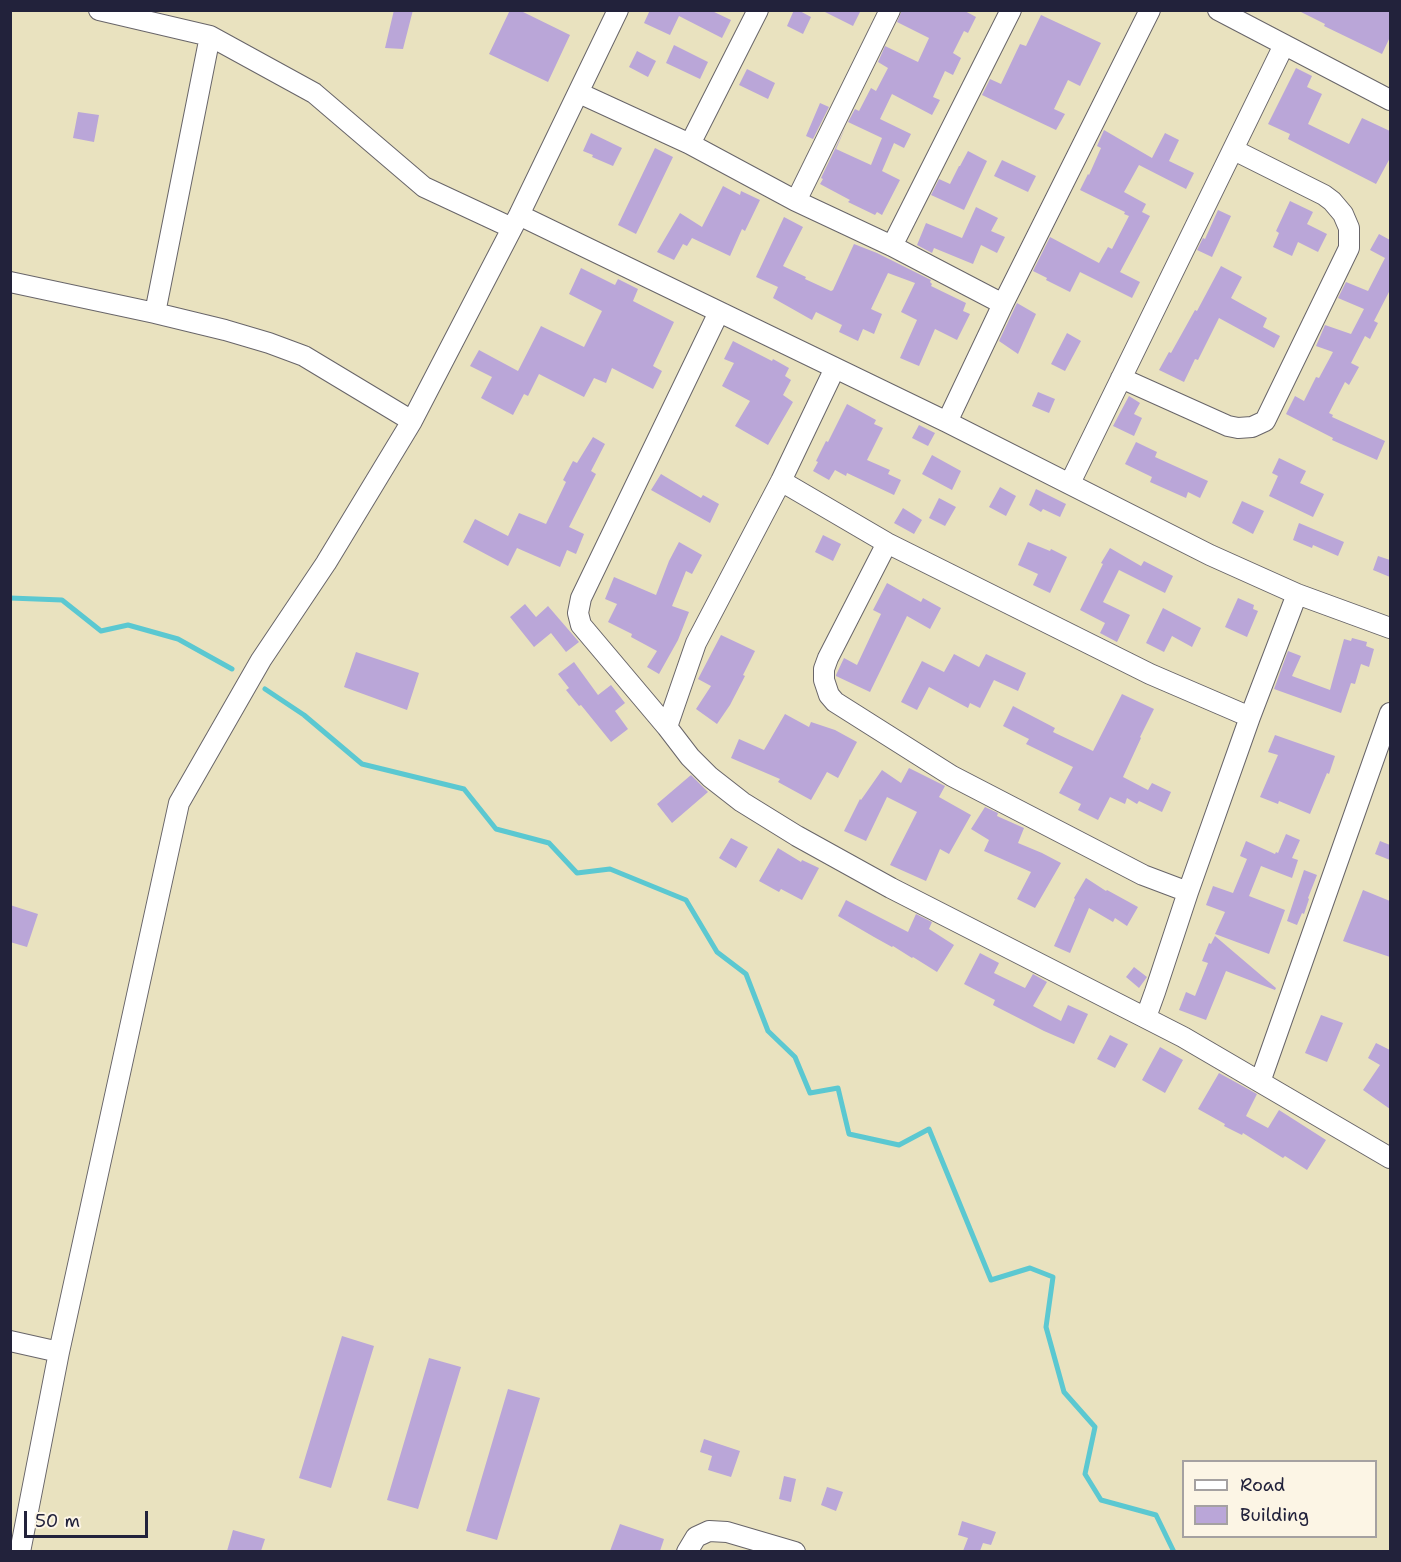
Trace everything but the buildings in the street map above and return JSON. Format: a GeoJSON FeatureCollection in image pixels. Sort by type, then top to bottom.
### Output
{"type":"FeatureCollection","features":[{"type":"Feature","properties":{"kind":"street"},"geometry":{"type":"LineString","coordinates":[[99,10],[210,36],[314,93],[424,187],[516,221],[719,312],[947,422],[1210,555],[1297,594],[1390,628]]}},
{"type":"Feature","properties":{"kind":"street"},"geometry":{"type":"LineString","coordinates":[[20,1551],[59,1352],[180,803],[261,660],[326,563],[412,421],[516,221],[618,10]]}},
{"type":"Feature","properties":{"kind":"street"},"geometry":{"type":"LineString","coordinates":[[690,144],[758,10]]}},
{"type":"Feature","properties":{"kind":"street"},"geometry":{"type":"LineString","coordinates":[[796,201],[890,10]]}},
{"type":"Feature","properties":{"kind":"street"},"geometry":{"type":"LineString","coordinates":[[892,246],[1011,10]]}},
{"type":"Feature","properties":{"kind":"street"},"geometry":{"type":"LineString","coordinates":[[947,422],[1003,304],[1150,10]]}},
{"type":"Feature","properties":{"kind":"street"},"geometry":{"type":"LineString","coordinates":[[1218,10],[1390,100]]}},
{"type":"Feature","properties":{"kind":"street"},"geometry":{"type":"LineString","coordinates":[[155,313],[210,36]]}},
{"type":"Feature","properties":{"kind":"street"},"geometry":{"type":"LineString","coordinates":[[1070,483],[1284,45]]}},
{"type":"Feature","properties":{"kind":"street"},"geometry":{"type":"LineString","coordinates":[[579,93],[690,144],[796,201],[892,246],[1003,304]]}},
{"type":"Feature","properties":{"kind":"street"},"geometry":{"type":"LineString","coordinates":[[1121,378],[1228,426],[1252,427],[1266,421],[1349,248],[1349,228],[1343,214],[1324,195],[1234,150]]}},
{"type":"Feature","properties":{"kind":"street"},"geometry":{"type":"LineString","coordinates":[[10,282],[155,313],[269,343],[304,356],[412,421]]}},
{"type":"Feature","properties":{"kind":"street"},"geometry":{"type":"LineString","coordinates":[[719,312],[581,598],[578,614],[581,625],[690,757],[710,777],[742,802],[891,888],[1184,1036],[1390,1158]]}},
{"type":"Feature","properties":{"kind":"street"},"geometry":{"type":"LineString","coordinates":[[667,727],[696,643],[781,481],[835,368]]}},
{"type":"Feature","properties":{"kind":"street"},"geometry":{"type":"LineString","coordinates":[[781,481],[887,543],[1150,674],[1250,717]]}},
{"type":"Feature","properties":{"kind":"street"},"geometry":{"type":"LineString","coordinates":[[887,543],[824,669],[824,680],[829,695],[835,702],[952,776],[1143,875],[1188,892]]}},
{"type":"Feature","properties":{"kind":"street"},"geometry":{"type":"LineString","coordinates":[[1146,1017],[1250,717],[1297,594]]}},
{"type":"Feature","properties":{"kind":"street"},"geometry":{"type":"LineString","coordinates":[[1260,1082],[1390,713]]}},
{"type":"Feature","properties":{"kind":"street"},"geometry":{"type":"LineString","coordinates":[[10,1341],[59,1352]]}},
{"type":"Feature","properties":{"kind":"street"},"geometry":{"type":"LineString","coordinates":[[687,1551],[696,1537],[709,1532],[727,1532],[795,1551]]}},
{"type":"Feature","properties":{"kind":"waterway"},"geometry":{"type":"LineString","coordinates":[[10,598],[62,600],[101,631],[128,625],[178,639],[232,669]]}},
{"type":"Feature","properties":{"kind":"waterway"},"geometry":{"type":"LineString","coordinates":[[265,689],[304,715],[362,764],[464,789],[496,829],[549,843],[577,873],[610,869],[686,900],[717,952],[746,974],[768,1031],[795,1057],[810,1093],[838,1088],[849,1134],[899,1145],[929,1129],[991,1280],[1030,1268],[1053,1277],[1046,1327],[1064,1392],[1095,1427],[1085,1474],[1101,1500],[1156,1515],[1174,1552]]}}]}
